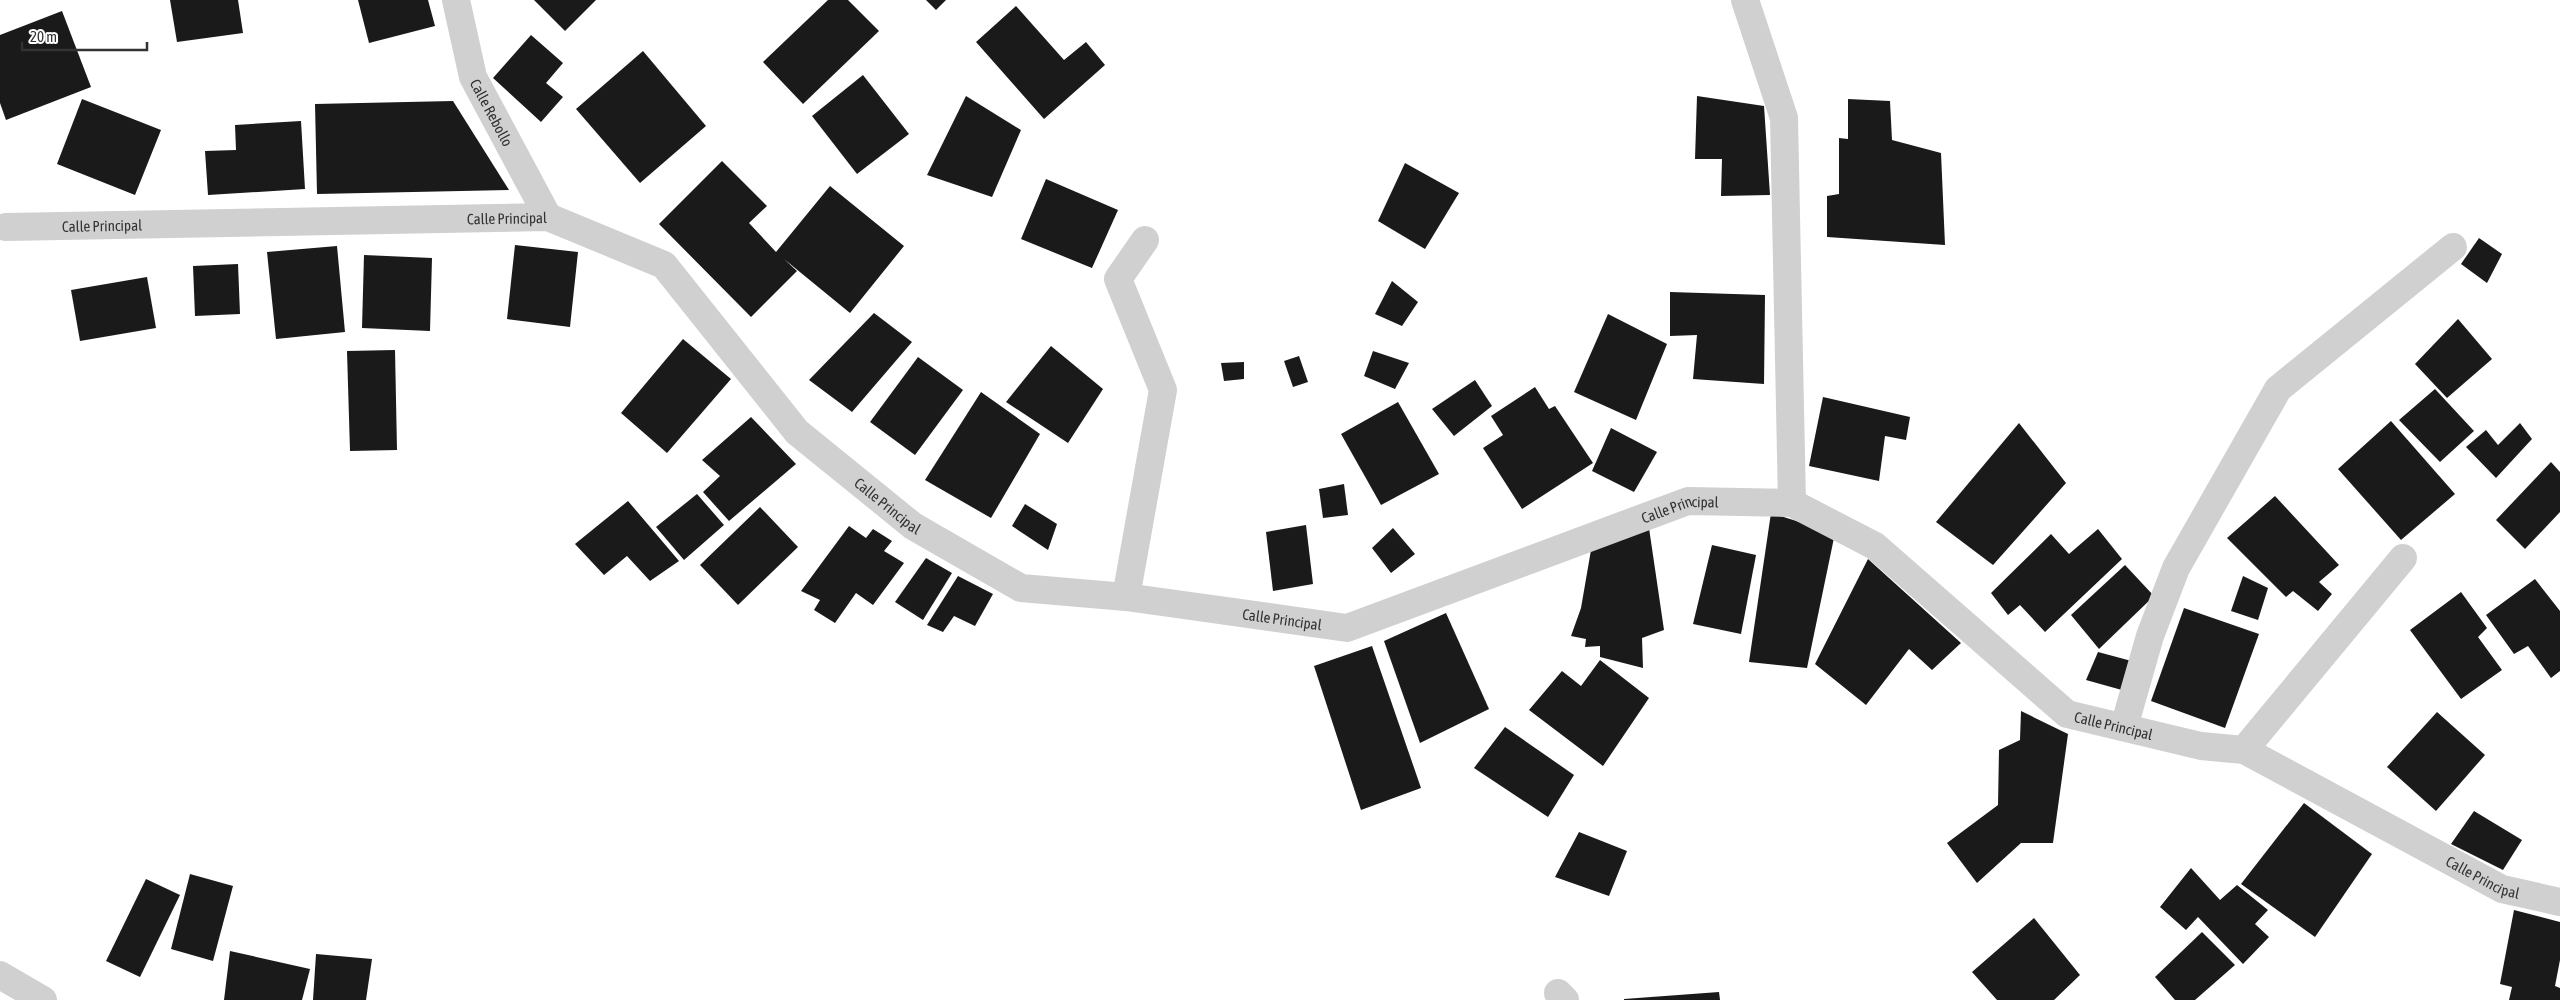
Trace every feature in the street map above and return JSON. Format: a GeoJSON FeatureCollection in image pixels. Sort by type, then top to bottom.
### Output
{"type":"FeatureCollection","features":[{"type":"Feature","properties":{"kind":"street","name":"Calle Rebollo"},"geometry":{"type":"LineString","coordinates":[[456,0],[473,77],[548,217]]}},
{"type":"Feature","properties":{"kind":"street"},"geometry":{"type":"LineString","coordinates":[[1745,0],[1784,118],[1792,503]]}},
{"type":"Feature","properties":{"kind":"street","name":"Calle Principal"},"geometry":{"type":"LineString","coordinates":[[2,227],[548,217],[664,264],[797,432],[912,526],[1020,588],[1126,597],[1347,628],[1688,502],[1792,503],[1875,546],[2066,714],[2201,746],[2244,750],[2502,889],[2560,902]]}},
{"type":"Feature","properties":{"kind":"street"},"geometry":{"type":"LineString","coordinates":[[1126,597],[1163,390],[1118,279],[1145,240]]}},
{"type":"Feature","properties":{"kind":"street"},"geometry":{"type":"LineString","coordinates":[[2124,727],[2150,636],[2176,568],[2278,389],[2453,247]]}},
{"type":"Feature","properties":{"kind":"street"},"geometry":{"type":"LineString","coordinates":[[2244,750],[2403,558]]}},
{"type":"Feature","properties":{"kind":"street"},"geometry":{"type":"LineString","coordinates":[[0,975],[43,1000]]}},
{"type":"Feature","properties":{"kind":"building"},"geometry":{"type":"Polygon","coordinates":[[[170,0],[238,0],[243,33],[177,42],[170,0]]]}},
{"type":"Feature","properties":{"kind":"building"},"geometry":{"type":"Polygon","coordinates":[[[358,0],[428,0],[435,26],[369,43],[358,0]]]}},
{"type":"Feature","properties":{"kind":"building"},"geometry":{"type":"Polygon","coordinates":[[[534,0],[596,0],[565,31],[534,0]]]}},
{"type":"Feature","properties":{"kind":"building"},"geometry":{"type":"Polygon","coordinates":[[[828,0],[848,0],[879,31],[803,104],[763,62],[828,0]]]}},
{"type":"Feature","properties":{"kind":"building"},"geometry":{"type":"Polygon","coordinates":[[[926,0],[946,0],[936,10],[926,0]]]}},
{"type":"Feature","properties":{"kind":"building"},"geometry":{"type":"Polygon","coordinates":[[[1016,6],[1064,60],[1086,42],[1105,65],[1044,119],[976,42],[1016,6]]]}},
{"type":"Feature","properties":{"kind":"building"},"geometry":{"type":"Polygon","coordinates":[[[62,11],[91,87],[6,120],[0,103],[0,35],[62,11]]]}},
{"type":"Feature","properties":{"kind":"building"},"geometry":{"type":"Polygon","coordinates":[[[531,35],[563,63],[546,83],[563,97],[541,122],[493,78],[531,35]]]}},
{"type":"Feature","properties":{"kind":"building"},"geometry":{"type":"Polygon","coordinates":[[[643,51],[706,126],[640,183],[576,109],[643,51]]]}},
{"type":"Feature","properties":{"kind":"building"},"geometry":{"type":"Polygon","coordinates":[[[863,75],[909,134],[857,174],[812,116],[863,75]]]}},
{"type":"Feature","properties":{"kind":"building"},"geometry":{"type":"Polygon","coordinates":[[[966,96],[1021,130],[992,197],[927,175],[966,96]]]}},
{"type":"Feature","properties":{"kind":"building"},"geometry":{"type":"Polygon","coordinates":[[[1697,96],[1764,106],[1770,195],[1721,196],[1722,159],[1695,159],[1697,96]]]}},
{"type":"Feature","properties":{"kind":"building"},"geometry":{"type":"Polygon","coordinates":[[[82,99],[161,130],[135,195],[57,164],[82,99]]]}},
{"type":"Feature","properties":{"kind":"building"},"geometry":{"type":"Polygon","coordinates":[[[1848,99],[1890,101],[1892,140],[1941,153],[1945,245],[1827,237],[1827,196],[1839,194],[1839,138],[1848,139],[1848,99]]]}},
{"type":"Feature","properties":{"kind":"building"},"geometry":{"type":"Polygon","coordinates":[[[453,101],[509,190],[317,194],[315,104],[453,101]]]}},
{"type":"Feature","properties":{"kind":"building"},"geometry":{"type":"Polygon","coordinates":[[[301,121],[305,189],[208,195],[205,151],[236,150],[235,125],[301,121]]]}},
{"type":"Feature","properties":{"kind":"building"},"geometry":{"type":"Polygon","coordinates":[[[722,161],[767,206],[749,223],[776,252],[830,186],[904,246],[850,313],[784,259],[797,271],[751,317],[659,224],[722,161]]]}},
{"type":"Feature","properties":{"kind":"building"},"geometry":{"type":"Polygon","coordinates":[[[1405,163],[1459,193],[1425,249],[1378,221],[1405,163]]]}},
{"type":"Feature","properties":{"kind":"building"},"geometry":{"type":"Polygon","coordinates":[[[1046,179],[1118,210],[1092,268],[1021,239],[1046,179]]]}},
{"type":"Feature","properties":{"kind":"building"},"geometry":{"type":"Polygon","coordinates":[[[2479,238],[2502,254],[2487,283],[2461,264],[2479,238]]]}},
{"type":"Feature","properties":{"kind":"building"},"geometry":{"type":"Polygon","coordinates":[[[515,245],[578,252],[570,327],[507,319],[515,245]]]}},
{"type":"Feature","properties":{"kind":"building"},"geometry":{"type":"Polygon","coordinates":[[[337,246],[345,332],[276,339],[267,252],[337,246]]]}},
{"type":"Feature","properties":{"kind":"building"},"geometry":{"type":"Polygon","coordinates":[[[364,255],[432,258],[430,331],[362,328],[364,255]]]}},
{"type":"Feature","properties":{"kind":"building"},"geometry":{"type":"Polygon","coordinates":[[[238,264],[240,314],[195,316],[193,266],[238,264]]]}},
{"type":"Feature","properties":{"kind":"building"},"geometry":{"type":"Polygon","coordinates":[[[147,277],[156,328],[80,341],[71,290],[147,277]]]}},
{"type":"Feature","properties":{"kind":"building"},"geometry":{"type":"Polygon","coordinates":[[[1392,281],[1418,302],[1402,326],[1375,314],[1392,281]]]}},
{"type":"Feature","properties":{"kind":"building"},"geometry":{"type":"Polygon","coordinates":[[[1670,292],[1765,295],[1764,384],[1693,379],[1697,335],[1670,336],[1670,292]]]}},
{"type":"Feature","properties":{"kind":"building"},"geometry":{"type":"Polygon","coordinates":[[[874,313],[912,342],[852,412],[809,380],[874,313]]]}},
{"type":"Feature","properties":{"kind":"building"},"geometry":{"type":"Polygon","coordinates":[[[1608,314],[1667,344],[1636,420],[1574,392],[1608,314]]]}},
{"type":"Feature","properties":{"kind":"building"},"geometry":{"type":"Polygon","coordinates":[[[2458,319],[2492,359],[2447,398],[2415,364],[2458,319]]]}},
{"type":"Feature","properties":{"kind":"building"},"geometry":{"type":"Polygon","coordinates":[[[683,339],[731,379],[667,453],[621,413],[683,339]]]}},
{"type":"Feature","properties":{"kind":"building"},"geometry":{"type":"Polygon","coordinates":[[[1051,346],[1103,389],[1068,443],[1006,402],[1051,346]]]}},
{"type":"Feature","properties":{"kind":"building"},"geometry":{"type":"Polygon","coordinates":[[[395,350],[397,450],[350,451],[347,351],[395,350]]]}},
{"type":"Feature","properties":{"kind":"building"},"geometry":{"type":"Polygon","coordinates":[[[1373,351],[1409,363],[1395,389],[1364,376],[1373,351]]]}},
{"type":"Feature","properties":{"kind":"building"},"geometry":{"type":"Polygon","coordinates":[[[1299,356],[1308,382],[1293,387],[1284,361],[1299,356]]]}},
{"type":"Feature","properties":{"kind":"building"},"geometry":{"type":"Polygon","coordinates":[[[918,357],[963,390],[915,455],[870,422],[918,357]]]}},
{"type":"Feature","properties":{"kind":"building"},"geometry":{"type":"Polygon","coordinates":[[[1244,362],[1244,379],[1224,381],[1221,363],[1244,362]]]}},
{"type":"Feature","properties":{"kind":"building"},"geometry":{"type":"Polygon","coordinates":[[[1475,380],[1492,406],[1454,436],[1432,409],[1475,380]]]}},
{"type":"Feature","properties":{"kind":"building"},"geometry":{"type":"Polygon","coordinates":[[[1535,387],[1549,409],[1555,406],[1593,463],[1522,509],[1483,448],[1503,435],[1491,416],[1535,387]]]}},
{"type":"Feature","properties":{"kind":"building"},"geometry":{"type":"Polygon","coordinates":[[[2435,389],[2474,431],[2440,462],[2399,420],[2435,389]]]}},
{"type":"Feature","properties":{"kind":"building"},"geometry":{"type":"Polygon","coordinates":[[[981,392],[1040,434],[991,518],[925,480],[981,392]]]}},
{"type":"Feature","properties":{"kind":"building"},"geometry":{"type":"Polygon","coordinates":[[[1823,397],[1910,417],[1906,440],[1885,436],[1879,481],[1809,466],[1823,397]]]}},
{"type":"Feature","properties":{"kind":"building"},"geometry":{"type":"Polygon","coordinates":[[[1398,402],[1439,474],[1381,505],[1341,434],[1398,402]]]}},
{"type":"Feature","properties":{"kind":"building"},"geometry":{"type":"Polygon","coordinates":[[[751,417],[796,464],[729,521],[703,492],[720,476],[702,460],[751,417]]]}},
{"type":"Feature","properties":{"kind":"building"},"geometry":{"type":"Polygon","coordinates":[[[2391,421],[2455,494],[2401,540],[2338,469],[2391,421]]]}},
{"type":"Feature","properties":{"kind":"building"},"geometry":{"type":"Polygon","coordinates":[[[2019,423],[2066,483],[1993,565],[1936,522],[2019,423]]]}},
{"type":"Feature","properties":{"kind":"building"},"geometry":{"type":"Polygon","coordinates":[[[2520,423],[2532,439],[2496,478],[2466,447],[2486,430],[2498,445],[2520,423]]]}},
{"type":"Feature","properties":{"kind":"building"},"geometry":{"type":"Polygon","coordinates":[[[1611,428],[1657,452],[1634,492],[1592,471],[1611,428]]]}},
{"type":"Feature","properties":{"kind":"building"},"geometry":{"type":"Polygon","coordinates":[[[2551,462],[2560,472],[2560,512],[2525,549],[2496,520],[2551,462]]]}},
{"type":"Feature","properties":{"kind":"building"},"geometry":{"type":"Polygon","coordinates":[[[1344,484],[1348,515],[1323,518],[1319,489],[1344,484]]]}},
{"type":"Feature","properties":{"kind":"building"},"geometry":{"type":"Polygon","coordinates":[[[697,494],[724,525],[684,560],[656,527],[697,494]]]}},
{"type":"Feature","properties":{"kind":"building"},"geometry":{"type":"Polygon","coordinates":[[[2275,496],[2339,565],[2319,582],[2332,594],[2318,611],[2293,591],[2286,597],[2227,538],[2275,496]]]}},
{"type":"Feature","properties":{"kind":"building"},"geometry":{"type":"Polygon","coordinates":[[[628,501],[679,561],[650,581],[627,556],[604,575],[575,544],[628,501]]]}},
{"type":"Feature","properties":{"kind":"building"},"geometry":{"type":"Polygon","coordinates":[[[1025,504],[1057,524],[1048,550],[1012,526],[1025,504]]]}},
{"type":"Feature","properties":{"kind":"building"},"geometry":{"type":"Polygon","coordinates":[[[760,507],[798,547],[738,605],[700,565],[760,507]]]}},
{"type":"Feature","properties":{"kind":"building"},"geometry":{"type":"Polygon","coordinates":[[[1771,513],[1835,533],[1807,668],[1749,662],[1771,513]]]}},
{"type":"Feature","properties":{"kind":"building"},"geometry":{"type":"Polygon","coordinates":[[[1306,525],[1313,584],[1273,591],[1266,532],[1306,525]]]}},
{"type":"Feature","properties":{"kind":"building"},"geometry":{"type":"Polygon","coordinates":[[[849,526],[866,538],[873,529],[892,541],[884,551],[904,563],[873,605],[856,593],[835,623],[814,610],[820,600],[801,591],[849,526]]]}},
{"type":"Feature","properties":{"kind":"building"},"geometry":{"type":"Polygon","coordinates":[[[1393,528],[1415,554],[1391,573],[1372,548],[1393,528]]]}},
{"type":"Feature","properties":{"kind":"building"},"geometry":{"type":"Polygon","coordinates":[[[1649,528],[1664,630],[1642,638],[1643,668],[1600,657],[1600,646],[1585,647],[1586,639],[1571,636],[1581,608],[1591,550],[1649,528]]]}},
{"type":"Feature","properties":{"kind":"building"},"geometry":{"type":"Polygon","coordinates":[[[2098,529],[2122,559],[2045,632],[2020,605],[2008,615],[1991,593],[2051,534],[2069,554],[2098,529]]]}},
{"type":"Feature","properties":{"kind":"building"},"geometry":{"type":"Polygon","coordinates":[[[1712,545],[1756,555],[1741,634],[1693,624],[1712,545]]]}},
{"type":"Feature","properties":{"kind":"building"},"geometry":{"type":"Polygon","coordinates":[[[926,558],[952,573],[923,620],[895,602],[926,558]]]}},
{"type":"Feature","properties":{"kind":"building"},"geometry":{"type":"Polygon","coordinates":[[[1868,559],[1961,643],[1932,670],[1909,649],[1866,705],[1815,664],[1868,559]]]}},
{"type":"Feature","properties":{"kind":"building"},"geometry":{"type":"Polygon","coordinates":[[[2125,565],[2154,596],[2099,649],[2071,615],[2125,565]]]}},
{"type":"Feature","properties":{"kind":"building"},"geometry":{"type":"Polygon","coordinates":[[[958,576],[993,594],[975,626],[954,616],[943,632],[927,625],[958,576]]]}},
{"type":"Feature","properties":{"kind":"building"},"geometry":{"type":"Polygon","coordinates":[[[2243,576],[2268,588],[2258,620],[2231,611],[2243,576]]]}},
{"type":"Feature","properties":{"kind":"building"},"geometry":{"type":"Polygon","coordinates":[[[2535,579],[2560,611],[2560,671],[2551,678],[2528,646],[2514,654],[2486,615],[2535,579]]]}},
{"type":"Feature","properties":{"kind":"building"},"geometry":{"type":"Polygon","coordinates":[[[2461,592],[2487,628],[2478,637],[2502,670],[2461,699],[2410,630],[2461,592]]]}},
{"type":"Feature","properties":{"kind":"building"},"geometry":{"type":"Polygon","coordinates":[[[2184,608],[2259,634],[2225,728],[2151,701],[2184,608]]]}},
{"type":"Feature","properties":{"kind":"building"},"geometry":{"type":"Polygon","coordinates":[[[1446,613],[1489,709],[1420,743],[1384,641],[1446,613]]]}},
{"type":"Feature","properties":{"kind":"building"},"geometry":{"type":"Polygon","coordinates":[[[1372,646],[1421,788],[1361,810],[1314,666],[1372,646]]]}},
{"type":"Feature","properties":{"kind":"building"},"geometry":{"type":"Polygon","coordinates":[[[2098,652],[2139,663],[2129,692],[2086,680],[2098,652]]]}},
{"type":"Feature","properties":{"kind":"building"},"geometry":{"type":"Polygon","coordinates":[[[1600,660],[1649,698],[1603,766],[1529,710],[1562,671],[1581,686],[1600,660]]]}},
{"type":"Feature","properties":{"kind":"building"},"geometry":{"type":"Polygon","coordinates":[[[2021,711],[2068,734],[2053,843],[2021,843],[1977,883],[1947,843],[1998,805],[1999,750],[2020,740],[2021,711]]]}},
{"type":"Feature","properties":{"kind":"building"},"geometry":{"type":"Polygon","coordinates":[[[2437,712],[2485,755],[2436,811],[2387,767],[2437,712]]]}},
{"type":"Feature","properties":{"kind":"building"},"geometry":{"type":"Polygon","coordinates":[[[1505,727],[1574,775],[1548,817],[1474,768],[1505,727]]]}},
{"type":"Feature","properties":{"kind":"building"},"geometry":{"type":"Polygon","coordinates":[[[2304,803],[2372,854],[2315,937],[2241,884],[2304,803]]]}},
{"type":"Feature","properties":{"kind":"building"},"geometry":{"type":"Polygon","coordinates":[[[2474,811],[2522,840],[2503,870],[2451,844],[2474,811]]]}},
{"type":"Feature","properties":{"kind":"building"},"geometry":{"type":"Polygon","coordinates":[[[1579,832],[1627,851],[1609,896],[1555,877],[1579,832]]]}},
{"type":"Feature","properties":{"kind":"building"},"geometry":{"type":"Polygon","coordinates":[[[2191,868],[2220,900],[2237,885],[2268,910],[2255,924],[2269,937],[2243,964],[2198,917],[2186,930],[2160,907],[2191,868]]]}},
{"type":"Feature","properties":{"kind":"building"},"geometry":{"type":"Polygon","coordinates":[[[190,874],[233,886],[213,961],[171,949],[190,874]]]}},
{"type":"Feature","properties":{"kind":"building"},"geometry":{"type":"Polygon","coordinates":[[[146,879],[180,895],[140,977],[106,961],[146,879]]]}},
{"type":"Feature","properties":{"kind":"building"},"geometry":{"type":"Polygon","coordinates":[[[2514,910],[2560,922],[2560,960],[2555,986],[2560,988],[2560,1000],[2509,1000],[2512,987],[2500,984],[2514,910]]]}},
{"type":"Feature","properties":{"kind":"building"},"geometry":{"type":"Polygon","coordinates":[[[2034,918],[2080,975],[2054,1000],[1997,1000],[1972,972],[2034,918]]]}},
{"type":"Feature","properties":{"kind":"building"},"geometry":{"type":"Polygon","coordinates":[[[2202,932],[2235,965],[2195,1000],[2175,1000],[2155,977],[2202,932]]]}},
{"type":"Feature","properties":{"kind":"building"},"geometry":{"type":"Polygon","coordinates":[[[230,951],[310,969],[302,1000],[224,1000],[230,951]]]}},
{"type":"Feature","properties":{"kind":"building"},"geometry":{"type":"Polygon","coordinates":[[[316,954],[372,959],[366,1000],[313,1000],[316,954]]]}},
{"type":"Feature","properties":{"kind":"building"},"geometry":{"type":"Polygon","coordinates":[[[1719,992],[1720,1000],[1624,1000],[1624,999],[1719,992]]]}}]}
